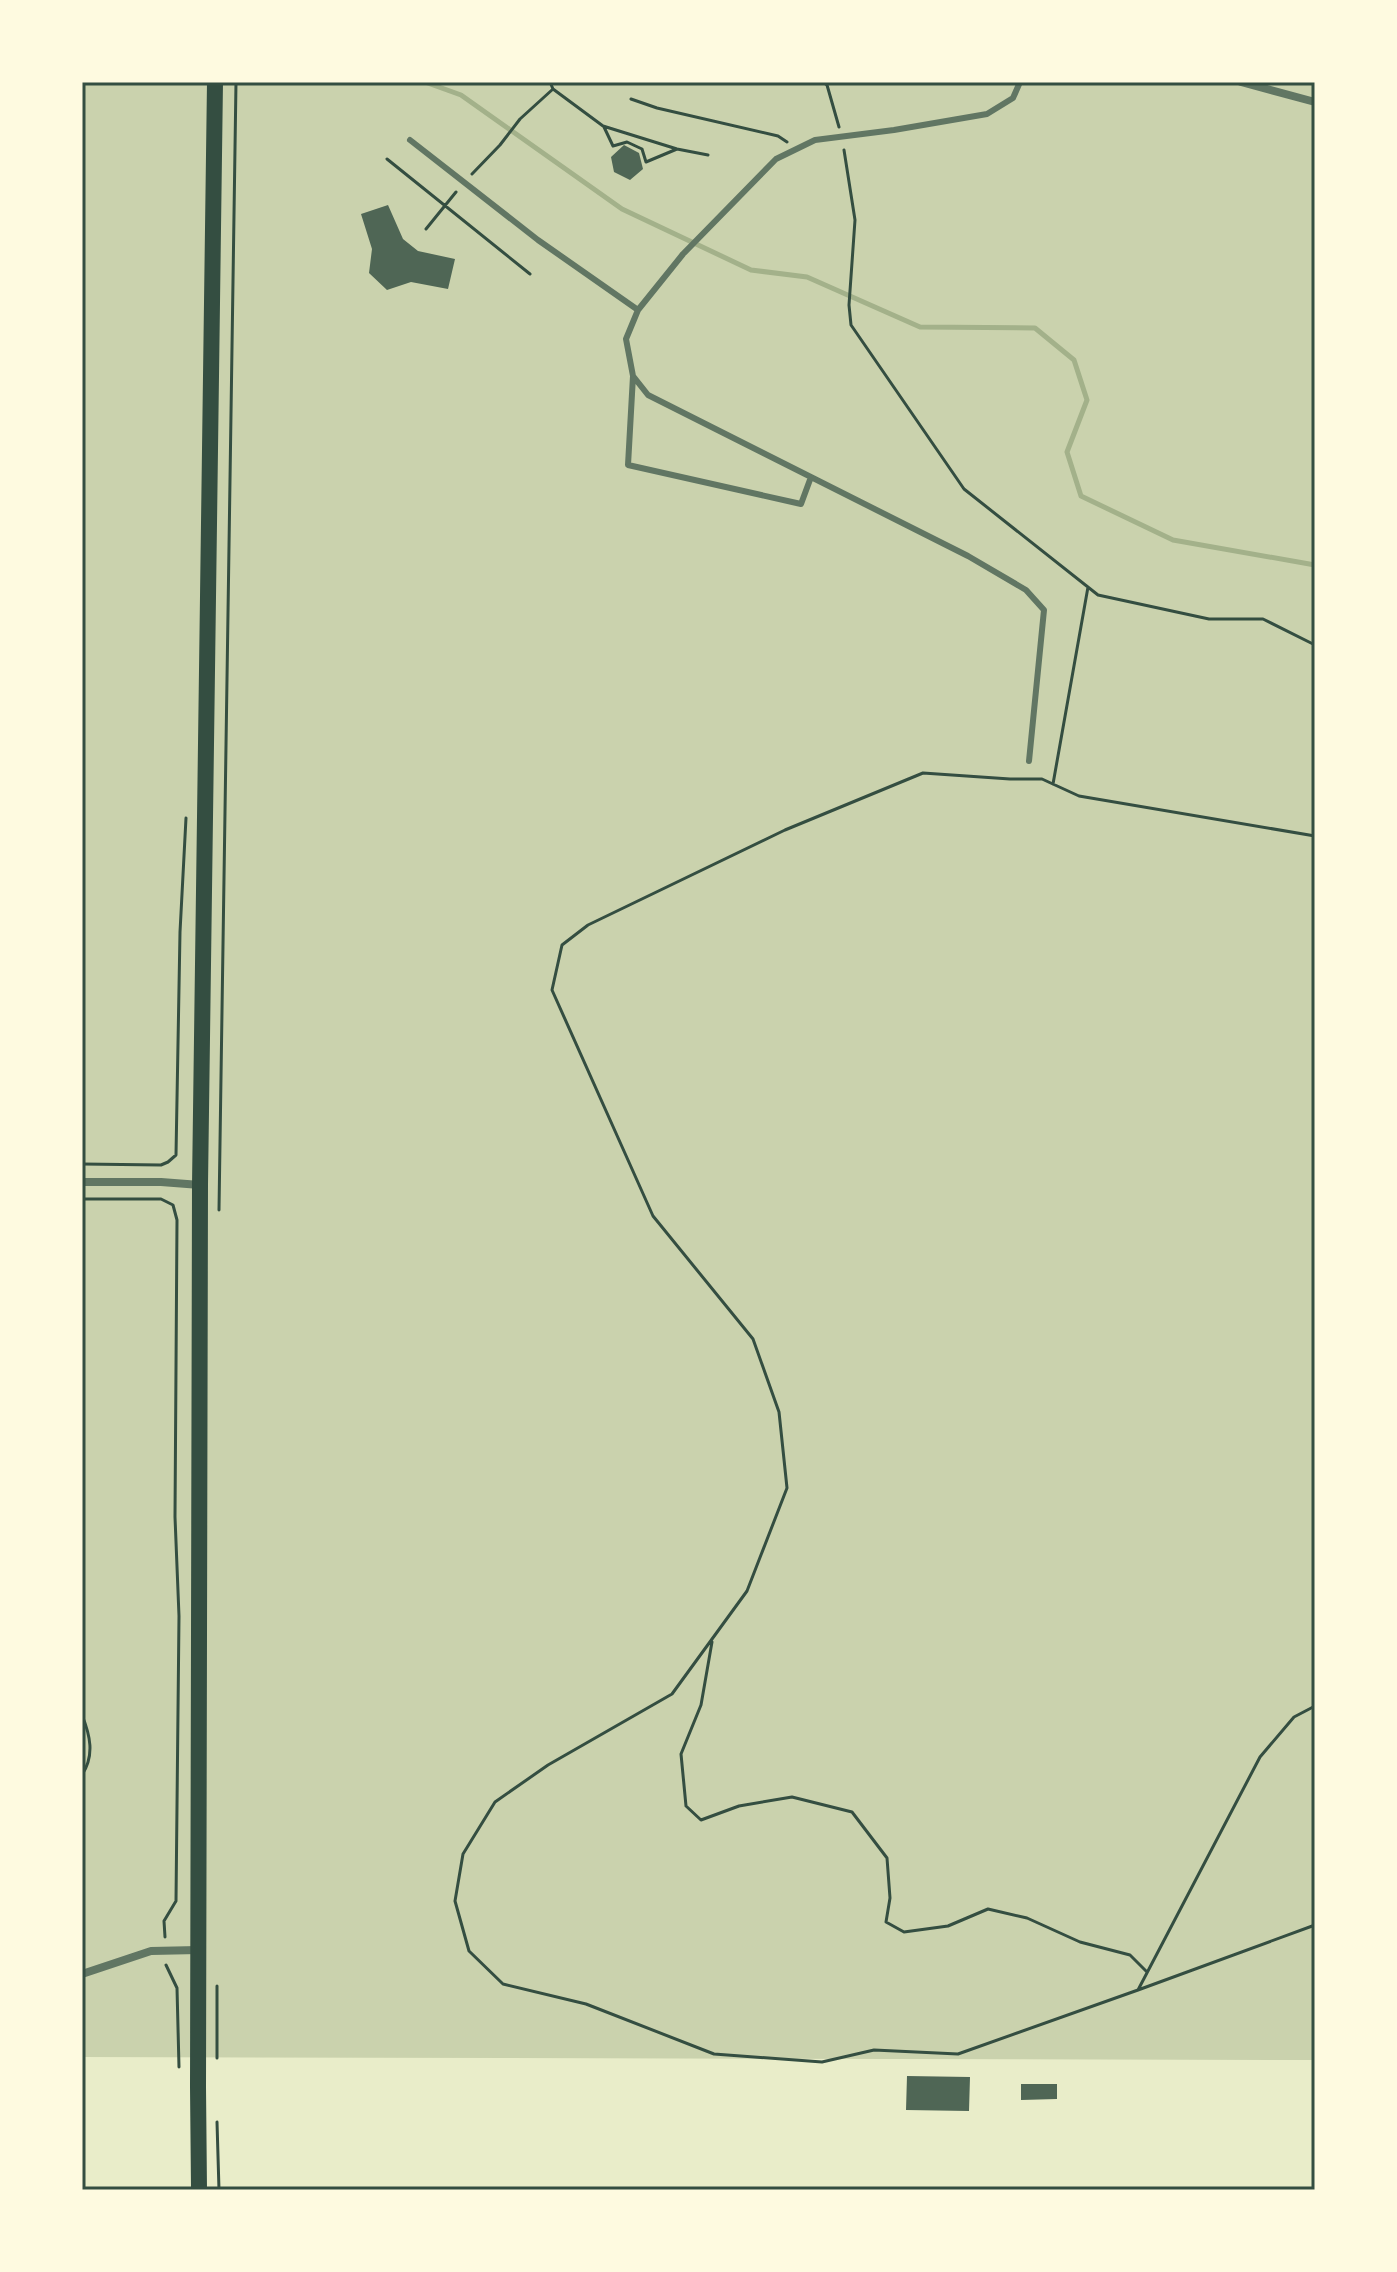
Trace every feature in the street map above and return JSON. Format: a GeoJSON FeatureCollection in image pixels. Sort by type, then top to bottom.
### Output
{"type":"FeatureCollection","features":[{"type":"Feature","properties":{"kind":"main road"},"geometry":{"type":"LineString","coordinates":[[199,2190],[200,1185],[215,82]]}},
{"type":"Feature","properties":{"kind":"street"},"geometry":{"type":"LineString","coordinates":[[1241,82],[1315,102]]}},
{"type":"Feature","properties":{"kind":"street"},"geometry":{"type":"LineString","coordinates":[[82,1182],[200,1185]]}},
{"type":"Feature","properties":{"kind":"street"},"geometry":{"type":"LineString","coordinates":[[82,1974],[151,1951],[198,1950]]}},
{"type":"Feature","properties":{"kind":"lane"},"geometry":{"type":"LineString","coordinates":[[811,477],[801,504],[628,465],[633,376],[626,339],[638,310],[683,254],[776,159],[815,140],[987,114],[1013,98],[1020,82]]}},
{"type":"Feature","properties":{"kind":"lane"},"geometry":{"type":"LineString","coordinates":[[410,140],[538,240],[638,310]]}},
{"type":"Feature","properties":{"kind":"lane"},"geometry":{"type":"LineString","coordinates":[[633,376],[648,395],[968,556],[1026,590],[1044,610],[1029,761]]}},
{"type":"Feature","properties":{"kind":"path"},"geometry":{"type":"LineString","coordinates":[[219,1219],[236,82]]}},
{"type":"Feature","properties":{"kind":"path"},"geometry":{"type":"LineString","coordinates":[[550,82],[553,89],[603,126],[677,149],[708,155]]}},
{"type":"Feature","properties":{"kind":"path"},"geometry":{"type":"LineString","coordinates":[[823,82],[827,85],[842,136],[855,220],[849,305],[851,325],[964,489],[1098,595],[1209,619],[1263,619],[1315,645]]}},
{"type":"Feature","properties":{"kind":"path"},"geometry":{"type":"LineString","coordinates":[[500,145],[520,119],[553,89]]}},
{"type":"Feature","properties":{"kind":"path"},"geometry":{"type":"LineString","coordinates":[[631,99],[778,136],[796,149]]}},
{"type":"Feature","properties":{"kind":"path"},"geometry":{"type":"LineString","coordinates":[[603,126],[613,146],[627,142],[642,149],[646,162],[677,149]]}},
{"type":"Feature","properties":{"kind":"path"},"geometry":{"type":"LineString","coordinates":[[387,159],[530,274]]}},
{"type":"Feature","properties":{"kind":"path"},"geometry":{"type":"LineString","coordinates":[[1053,784],[1088,587]]}},
{"type":"Feature","properties":{"kind":"path"},"geometry":{"type":"LineString","coordinates":[[1315,836],[1079,796],[1042,779],[923,773],[785,830],[588,925],[562,945],[552,990],[653,1216],[753,1339],[779,1412],[787,1488],[747,1591],[672,1694],[548,1765],[495,1802],[463,1854],[455,1901],[469,1951],[503,1984],[586,2004],[714,2054],[822,2062],[874,2050],[958,2054],[1315,1925]]}},
{"type":"Feature","properties":{"kind":"path"},"geometry":{"type":"LineString","coordinates":[[82,1164],[161,1165],[176,1155],[180,932],[186,814]]}},
{"type":"Feature","properties":{"kind":"path"},"geometry":{"type":"LineString","coordinates":[[82,1199],[161,1199],[173,1205],[177,1220],[175,1517],[179,1616],[176,1901],[164,1921],[166,1967],[177,1988],[179,2066]]}},
{"type":"Feature","properties":{"kind":"path"},"geometry":{"type":"LineString","coordinates":[[712,1639],[701,1705],[681,1754],[686,1806],[701,1820],[739,1806],[792,1797],[852,1812],[887,1858],[890,1898],[886,1922],[904,1932],[948,1926],[988,1909],[1027,1918],[1080,1942],[1130,1955],[1147,1972]]}},
{"type":"Feature","properties":{"kind":"path"},"geometry":{"type":"LineString","coordinates":[[1138,1990],[1260,1757],[1294,1717],[1315,1706]]}},
{"type":"Feature","properties":{"kind":"path"},"geometry":{"type":"LineString","coordinates":[[82,1715],[91,1738],[87,1767],[82,1775]]}},
{"type":"Feature","properties":{"kind":"path"},"geometry":{"type":"LineString","coordinates":[[216,2069],[217,1977]]}},
{"type":"Feature","properties":{"kind":"path"},"geometry":{"type":"LineString","coordinates":[[217,2118],[219,2190]]}},
{"type":"Feature","properties":{"kind":"green space"},"geometry":{"type":"Polygon","coordinates":[[[82,82],[1315,82],[1315,2060],[82,2057],[82,82]]]}},
{"type":"Feature","properties":{"kind":"building"},"geometry":{"type":"Polygon","coordinates":[[[624,145],[639,153],[643,169],[630,180],[614,172],[611,157],[624,145]]]}},
{"type":"Feature","properties":{"kind":"building"},"geometry":{"type":"Polygon","coordinates":[[[388,205],[403,239],[418,251],[455,259],[448,289],[411,282],[387,290],[369,273],[372,249],[361,214],[388,205]]]}},
{"type":"Feature","properties":{"kind":"building"},"geometry":{"type":"Polygon","coordinates":[[[907,2076],[970,2077],[969,2111],[906,2110],[907,2076]]]}},
{"type":"Feature","properties":{"kind":"building"},"geometry":{"type":"Polygon","coordinates":[[[1021,2084],[1057,2084],[1057,2099],[1021,2100],[1021,2084]]]}},
{"type":"Feature","properties":{"kind":"waterway"},"geometry":{"type":"LineString","coordinates":[[425,82],[461,95],[622,209],[751,270],[807,277],[920,327],[1035,328],[1074,360],[1087,400],[1067,452],[1081,496],[1173,540],[1315,565]]}}]}
